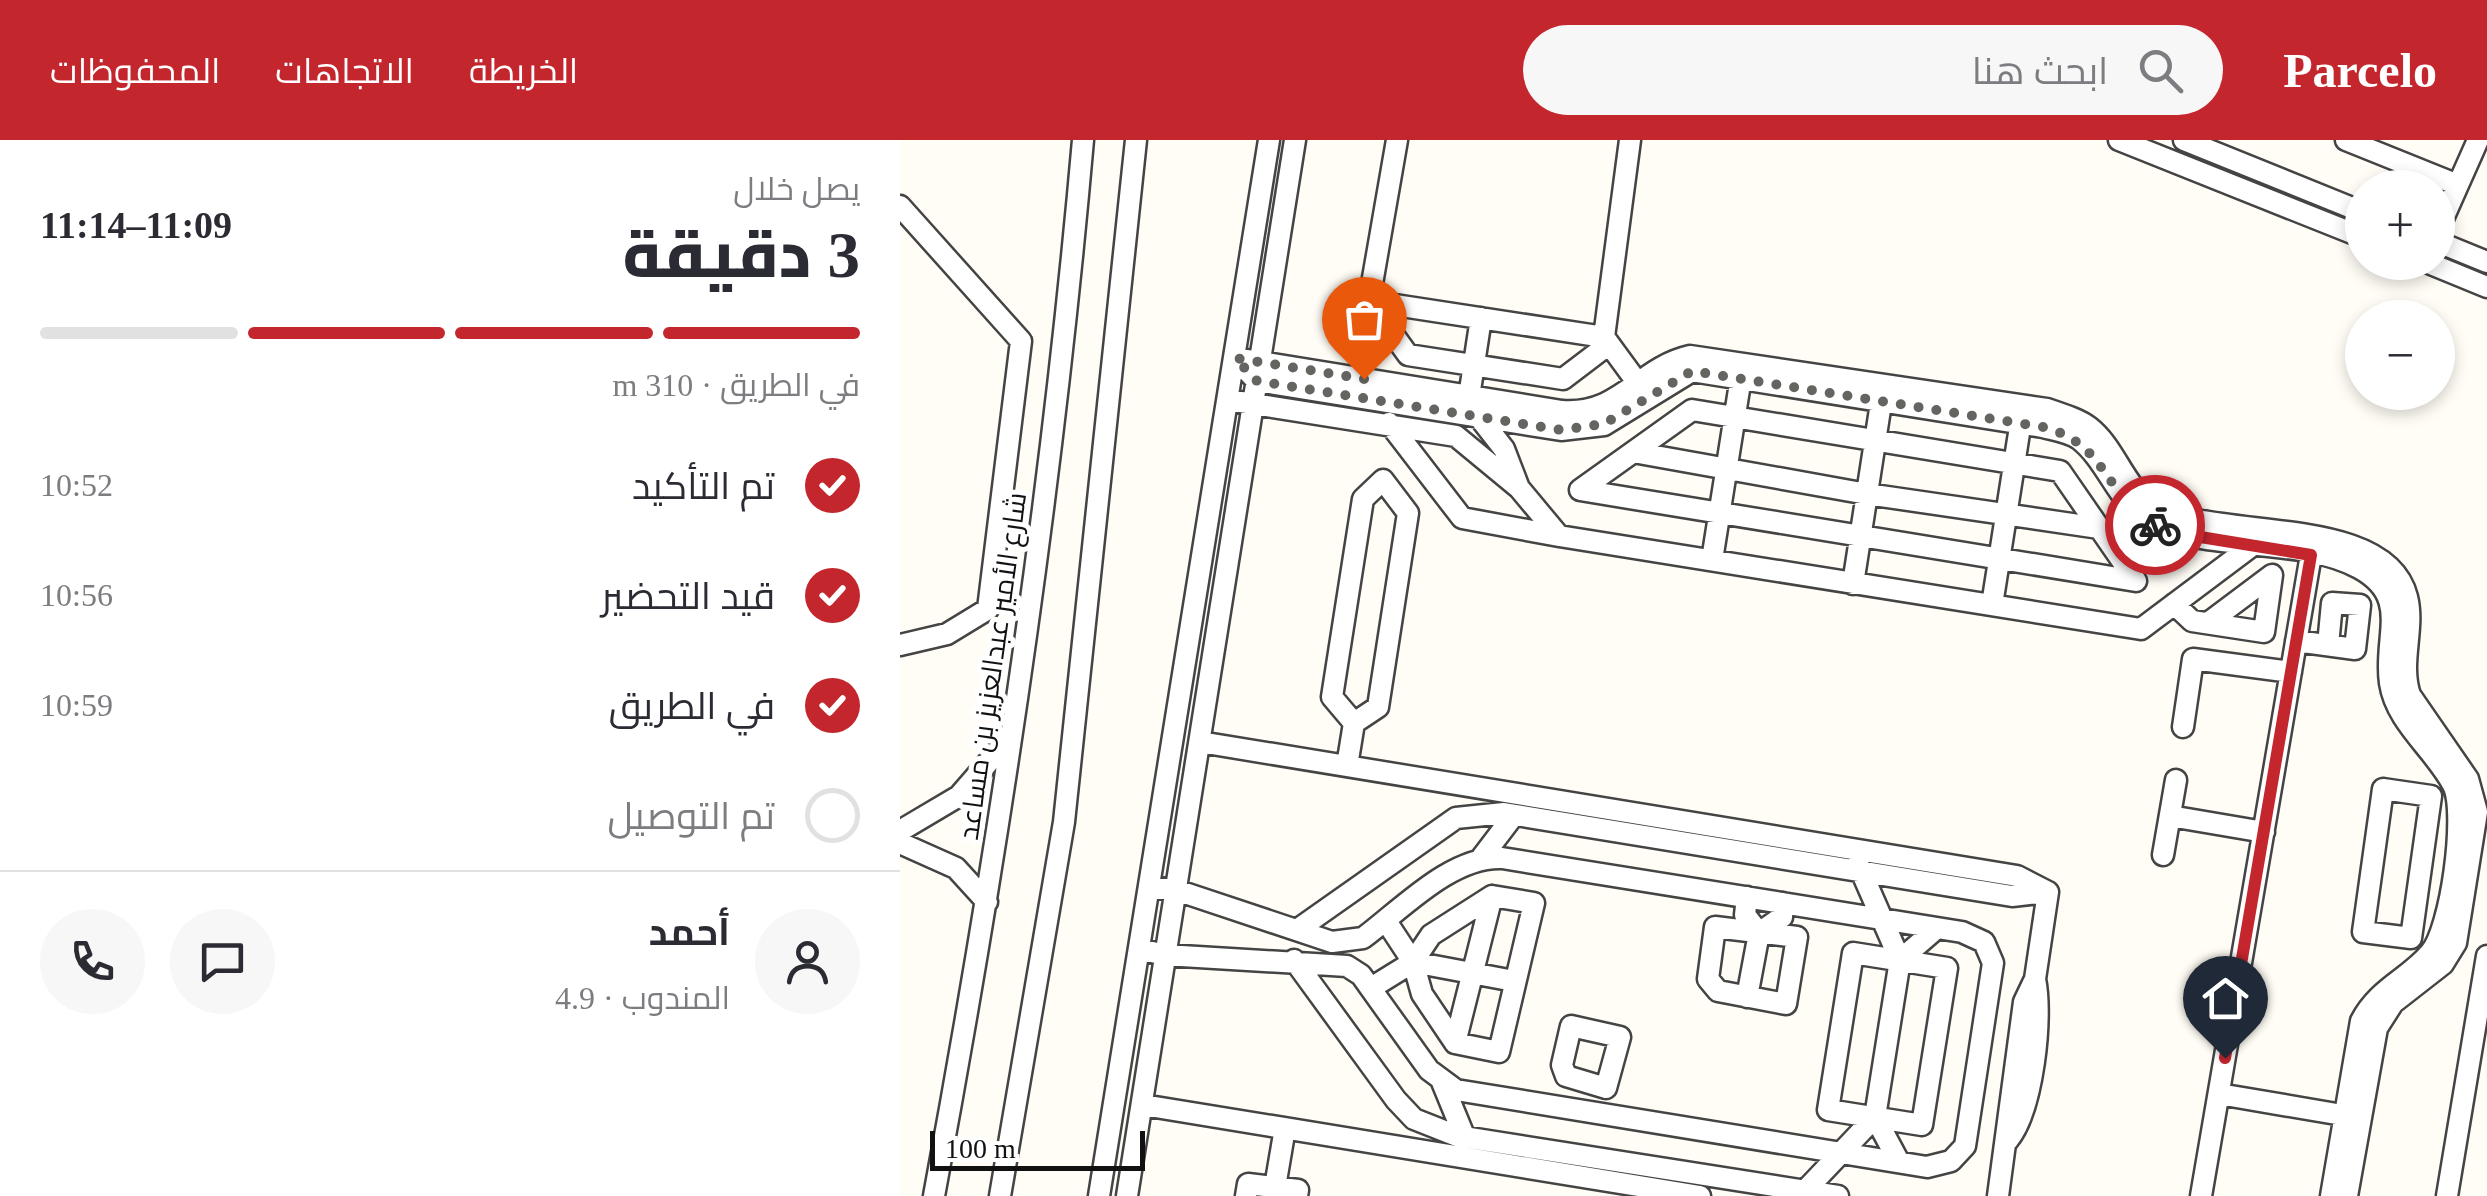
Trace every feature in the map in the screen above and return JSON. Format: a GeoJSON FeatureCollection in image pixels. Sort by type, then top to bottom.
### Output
{"type":"FeatureCollection","features":[{"type":"Feature","properties":{"kind":"street","name":"شارع الأمير عبدالعزيز بن مساعد"},"geometry":{"type":"LineString","coordinates":[[934,1196],[1012,736],[1073,253],[1083,140]]}},
{"type":"Feature","properties":{"kind":"street"},"geometry":{"type":"LineString","coordinates":[[1000,1196],[1064,822],[1136,140]]}},
{"type":"Feature","properties":{"kind":"street"},"geometry":{"type":"LineString","coordinates":[[1099,1196],[1269,140]]}},
{"type":"Feature","properties":{"kind":"street"},"geometry":{"type":"LineString","coordinates":[[1128,1196],[1295,140]]}},
{"type":"Feature","properties":{"kind":"street"},"geometry":{"type":"LineString","coordinates":[[1397,140],[1369,301],[1408,355],[1564,379],[1606,340],[1630,140]]}},
{"type":"Feature","properties":{"kind":"street"},"geometry":{"type":"LineString","coordinates":[[2118,140],[2345,230]]}},
{"type":"Feature","properties":{"kind":"street"},"geometry":{"type":"LineString","coordinates":[[2184,140],[2345,205]]}},
{"type":"Feature","properties":{"kind":"street"},"geometry":{"type":"LineString","coordinates":[[2346,140],[2381,146],[2458,184]]}},
{"type":"Feature","properties":{"kind":"street"},"geometry":{"type":"LineString","coordinates":[[2455,191],[2478,140]]}},
{"type":"Feature","properties":{"kind":"street"},"geometry":{"type":"LineString","coordinates":[[900,206],[1021,341],[988,609],[947,634],[900,645]]}},
{"type":"Feature","properties":{"kind":"street"},"geometry":{"type":"LineString","coordinates":[[2455,249],[2487,262]]}},
{"type":"Feature","properties":{"kind":"street"},"geometry":{"type":"LineString","coordinates":[[2455,274],[2487,287]]}},
{"type":"Feature","properties":{"kind":"street"},"geometry":{"type":"LineString","coordinates":[[1369,301],[1606,340],[1643,391]]}},
{"type":"Feature","properties":{"kind":"street"},"geometry":{"type":"LineString","coordinates":[[1480,318],[1471,410],[1504,449],[1519,488]]}},
{"type":"Feature","properties":{"kind":"street"},"geometry":{"type":"LineString","coordinates":[[1643,391],[1673,360],[1690,356],[2022,414],[2079,439],[2126,503],[2158,526],[2253,545],[2351,545],[2370,554],[2400,581],[2409,620],[2405,664],[2410,695],[2468,779],[2476,798],[2460,873],[2460,927],[2450,954],[2392,1004],[2376,1028],[2331,1196]]}},
{"type":"Feature","properties":{"kind":"street"},"geometry":{"type":"LineString","coordinates":[[1235,358],[1258,371],[1471,410],[1584,412],[1692,371],[1883,392]]}},
{"type":"Feature","properties":{"kind":"street"},"geometry":{"type":"LineString","coordinates":[[1712,560],[1742,377]]}},
{"type":"Feature","properties":{"kind":"street"},"geometry":{"type":"LineString","coordinates":[[1852,584],[1883,392]]}},
{"type":"Feature","properties":{"kind":"street"},"geometry":{"type":"LineString","coordinates":[[1228,400],[1456,436],[1519,488],[1558,536]]}},
{"type":"Feature","properties":{"kind":"street"},"geometry":{"type":"LineString","coordinates":[[2022,414],[2048,408],[2088,426],[2140,494],[2168,512],[2313,546]]}},
{"type":"Feature","properties":{"kind":"street"},"geometry":{"type":"LineString","coordinates":[[1692,410],[1875,442],[2060,471],[2136,581],[1580,490],[1692,410]]}},
{"type":"Feature","properties":{"kind":"street"},"geometry":{"type":"LineString","coordinates":[[1992,605],[2022,414]]}},
{"type":"Feature","properties":{"kind":"street"},"geometry":{"type":"LineString","coordinates":[[1389,423],[1462,518],[2141,629],[2253,545]]}},
{"type":"Feature","properties":{"kind":"street"},"geometry":{"type":"LineString","coordinates":[[1633,452],[1867,494],[2099,528]]}},
{"type":"Feature","properties":{"kind":"street"},"geometry":{"type":"LineString","coordinates":[[1347,766],[1354,722],[1378,706],[1408,514],[1383,480],[1363,499],[1332,697],[1354,722]]}},
{"type":"Feature","properties":{"kind":"street"},"geometry":{"type":"LineString","coordinates":[[2201,1196],[2313,546]]}},
{"type":"Feature","properties":{"kind":"street"},"geometry":{"type":"LineString","coordinates":[[2174,604],[2192,621],[2208,624]]}},
{"type":"Feature","properties":{"kind":"street"},"geometry":{"type":"LineString","coordinates":[[2296,641],[2328,646]]}},
{"type":"Feature","properties":{"kind":"street"},"geometry":{"type":"LineString","coordinates":[[2182,727],[2193,658],[2291,672]]}},
{"type":"Feature","properties":{"kind":"street"},"geometry":{"type":"LineString","coordinates":[[900,831],[959,796],[1012,736]]}},
{"type":"Feature","properties":{"kind":"street"},"geometry":{"type":"LineString","coordinates":[[1200,742],[1347,766],[1528,810],[1852,848],[1937,873]]}},
{"type":"Feature","properties":{"kind":"street"},"geometry":{"type":"LineString","coordinates":[[2163,855],[2176,780]]}},
{"type":"Feature","properties":{"kind":"street"},"geometry":{"type":"LineString","coordinates":[[2383,789],[2431,796],[2421,868],[2411,938],[2363,932],[2383,789]]}},
{"type":"Feature","properties":{"kind":"street"},"geometry":{"type":"LineString","coordinates":[[1150,887],[1176,890],[1349,943],[1459,868],[1482,857],[1528,810]]}},
{"type":"Feature","properties":{"kind":"street"},"geometry":{"type":"LineString","coordinates":[[1297,930],[1456,818],[1528,810]]}},
{"type":"Feature","properties":{"kind":"street"},"geometry":{"type":"LineString","coordinates":[[2170,816],[2264,832]]}},
{"type":"Feature","properties":{"kind":"street"},"geometry":{"type":"LineString","coordinates":[[1676,830],[1862,872],[2017,876],[2048,892],[2035,979],[2024,1002],[1998,1196]]}},
{"type":"Feature","properties":{"kind":"street"},"geometry":{"type":"LineString","coordinates":[[900,843],[956,868],[986,902]]}},
{"type":"Feature","properties":{"kind":"street"},"geometry":{"type":"LineString","coordinates":[[1802,1193],[1875,1117],[1900,960],[1852,848]]}},
{"type":"Feature","properties":{"kind":"street"},"geometry":{"type":"LineString","coordinates":[[1442,1082],[1456,1090],[1927,1167],[1951,1162],[1960,1155],[1968,1136],[1994,962],[1992,953],[1976,937],[1748,897],[1482,857]]}},
{"type":"Feature","properties":{"kind":"street"},"geometry":{"type":"LineString","coordinates":[[2421,868],[2460,873]]}},
{"type":"Feature","properties":{"kind":"street"},"geometry":{"type":"LineString","coordinates":[[1371,988],[1412,962],[1431,934],[1492,896],[1534,903],[1499,1052],[1455,1043],[1422,994],[1412,962],[1386,921]]}},
{"type":"Feature","properties":{"kind":"street"},"geometry":{"type":"LineString","coordinates":[[1455,1043],[1492,896]]}},
{"type":"Feature","properties":{"kind":"street"},"geometry":{"type":"LineString","coordinates":[[1748,897],[1745,915],[1759,933]]}},
{"type":"Feature","properties":{"kind":"street"},"geometry":{"type":"LineString","coordinates":[[1748,997],[1759,933],[1782,917],[1783,903]]}},
{"type":"Feature","properties":{"kind":"street"},"geometry":{"type":"LineString","coordinates":[[1716,927],[1759,933],[1797,936],[1786,1004],[1718,991],[1708,979],[1716,927]]}},
{"type":"Feature","properties":{"kind":"street"},"geometry":{"type":"LineString","coordinates":[[1900,960],[1938,928]]}},
{"type":"Feature","properties":{"kind":"street"},"geometry":{"type":"LineString","coordinates":[[1140,950],[1347,966],[1371,988],[1442,1082],[1465,1138]]}},
{"type":"Feature","properties":{"kind":"street"},"geometry":{"type":"LineString","coordinates":[[1852,953],[1900,960],[1947,968],[1922,1125],[1828,1110],[1852,953]]}},
{"type":"Feature","properties":{"kind":"street"},"geometry":{"type":"LineString","coordinates":[[2447,1196],[2487,956]]}},
{"type":"Feature","properties":{"kind":"street"},"geometry":{"type":"LineString","coordinates":[[1294,960],[1396,1100],[1431,1128],[1465,1138],[1490,1151]]}},
{"type":"Feature","properties":{"kind":"street"},"geometry":{"type":"LineString","coordinates":[[1412,962],[1514,981]]}},
{"type":"Feature","properties":{"kind":"street"},"geometry":{"type":"LineString","coordinates":[[1576,1110],[1606,1088],[1623,1118]]}},
{"type":"Feature","properties":{"kind":"street"},"geometry":{"type":"LineString","coordinates":[[2219,1094],[2353,1117]]}},
{"type":"Feature","properties":{"kind":"street"},"geometry":{"type":"LineString","coordinates":[[1142,1104],[1285,1128],[1490,1151],[1639,1175],[1838,1196]]}},
{"type":"Feature","properties":{"kind":"street"},"geometry":{"type":"LineString","coordinates":[[1875,1117],[1900,1162]]}},
{"type":"Feature","properties":{"kind":"street"},"geometry":{"type":"LineString","coordinates":[[2347,1196],[2353,1117]]}},
{"type":"Feature","properties":{"kind":"street"},"geometry":{"type":"LineString","coordinates":[[1275,1188],[1285,1128]]}},
{"type":"Feature","properties":{"kind":"street"},"geometry":{"type":"LineString","coordinates":[[1639,1175],[1700,1196]]}},
{"type":"Feature","properties":{"kind":"street"},"geometry":{"type":"LineString","coordinates":[[1246,1196],[1248,1184],[1298,1190],[1297,1196]]}},
{"type":"Feature","properties":{"kind":"way so far"},"geometry":{"type":"LineString","coordinates":[[1364,379],[1235,358],[1257,381],[1561,430],[1587,430],[1622,416],[1666,384],[1692,371],[2043,427],[2079,439],[2126,503],[2155,525]]}},
{"type":"Feature","properties":{"kind":"route"},"geometry":{"type":"LineString","coordinates":[[2155,525],[2188,535],[2311,555],[2225,1058]]}}]}
